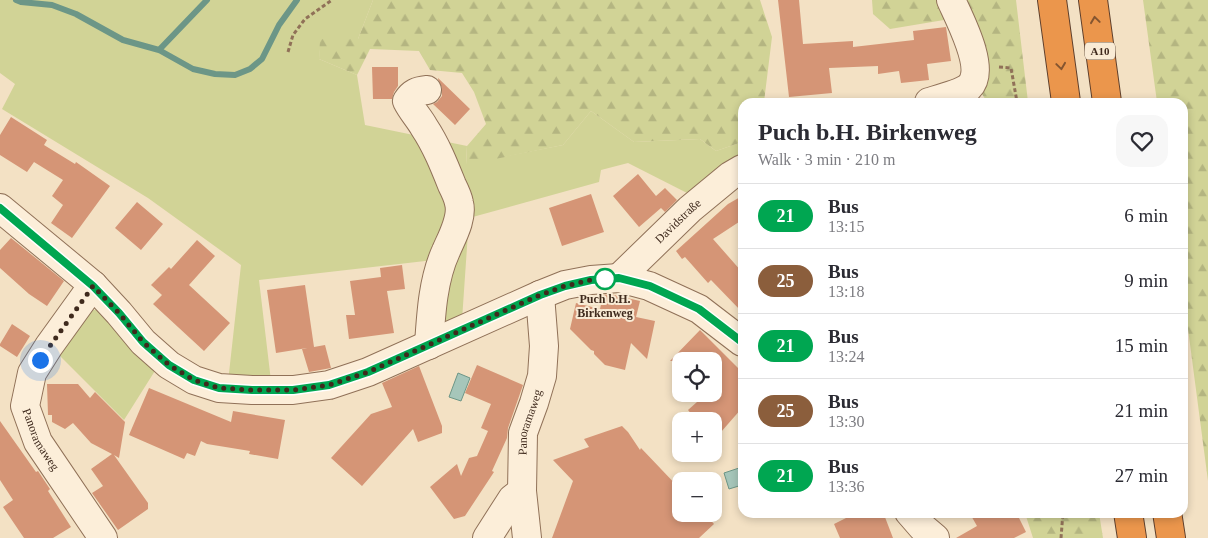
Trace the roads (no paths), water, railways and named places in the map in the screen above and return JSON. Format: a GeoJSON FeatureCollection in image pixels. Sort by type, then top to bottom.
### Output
{"type":"FeatureCollection","features":[{"type":"Feature","properties":{"kind":"highway"},"geometry":{"type":"LineString","coordinates":[[1052,0],[1065,98]]}},
{"type":"Feature","properties":{"kind":"highway","name":"A10"},"geometry":{"type":"LineString","coordinates":[[1093,0],[1106,98]]}},
{"type":"Feature","properties":{"kind":"highway"},"geometry":{"type":"LineString","coordinates":[[1129,518],[1132,538]]}},
{"type":"Feature","properties":{"kind":"highway"},"geometry":{"type":"LineString","coordinates":[[1168,518],[1171,538]]}},
{"type":"Feature","properties":{"kind":"street"},"geometry":{"type":"LineString","coordinates":[[943,98],[969,86],[974,77],[976,66],[972,50],[951,0]]}},
{"type":"Feature","properties":{"kind":"street"},"geometry":{"type":"LineString","coordinates":[[427,90],[411,94],[407,101],[413,113],[424,126],[444,164],[460,204],[456,229],[438,272],[432,305],[429,345]]}},
{"type":"Feature","properties":{"kind":"street","name":"Davidstraße"},"geometry":{"type":"LineString","coordinates":[[619,278],[690,209],[738,171]]}},
{"type":"Feature","properties":{"kind":"street"},"geometry":{"type":"LineString","coordinates":[[0,208],[93,286],[143,342],[169,365],[194,380],[219,388],[293,390],[329,385],[368,372],[540,295],[565,286],[591,280],[619,278],[650,286],[699,309],[738,339]]}},
{"type":"Feature","properties":{"kind":"street","name":"Panoramaweg"},"geometry":{"type":"LineString","coordinates":[[93,286],[49,346],[32,373],[25,406],[38,442],[103,538]]}},
{"type":"Feature","properties":{"kind":"street","name":"Panoramaweg"},"geometry":{"type":"LineString","coordinates":[[527,538],[522,491],[522,433],[542,376],[544,346],[540,295]]}},
{"type":"Feature","properties":{"kind":"street"},"geometry":{"type":"LineString","coordinates":[[487,538],[512,500],[522,491]]}},
{"type":"Feature","properties":{"kind":"street"},"geometry":{"type":"LineString","coordinates":[[914,518],[935,538]]}},
{"type":"Feature","properties":{"kind":"waterway"},"geometry":{"type":"LineString","coordinates":[[16,0],[52,5],[76,14],[123,40],[159,50],[193,69],[215,74],[235,75],[250,69],[262,59],[279,25],[297,0]]}},
{"type":"Feature","properties":{"kind":"waterway"},"geometry":{"type":"LineString","coordinates":[[159,50],[207,0]]}},
{"type":"Feature","properties":{"kind":"place","name":"Puch b.H. Birkenweg"},"geometry":{"type":"Point","coordinates":[605,279]}}]}
